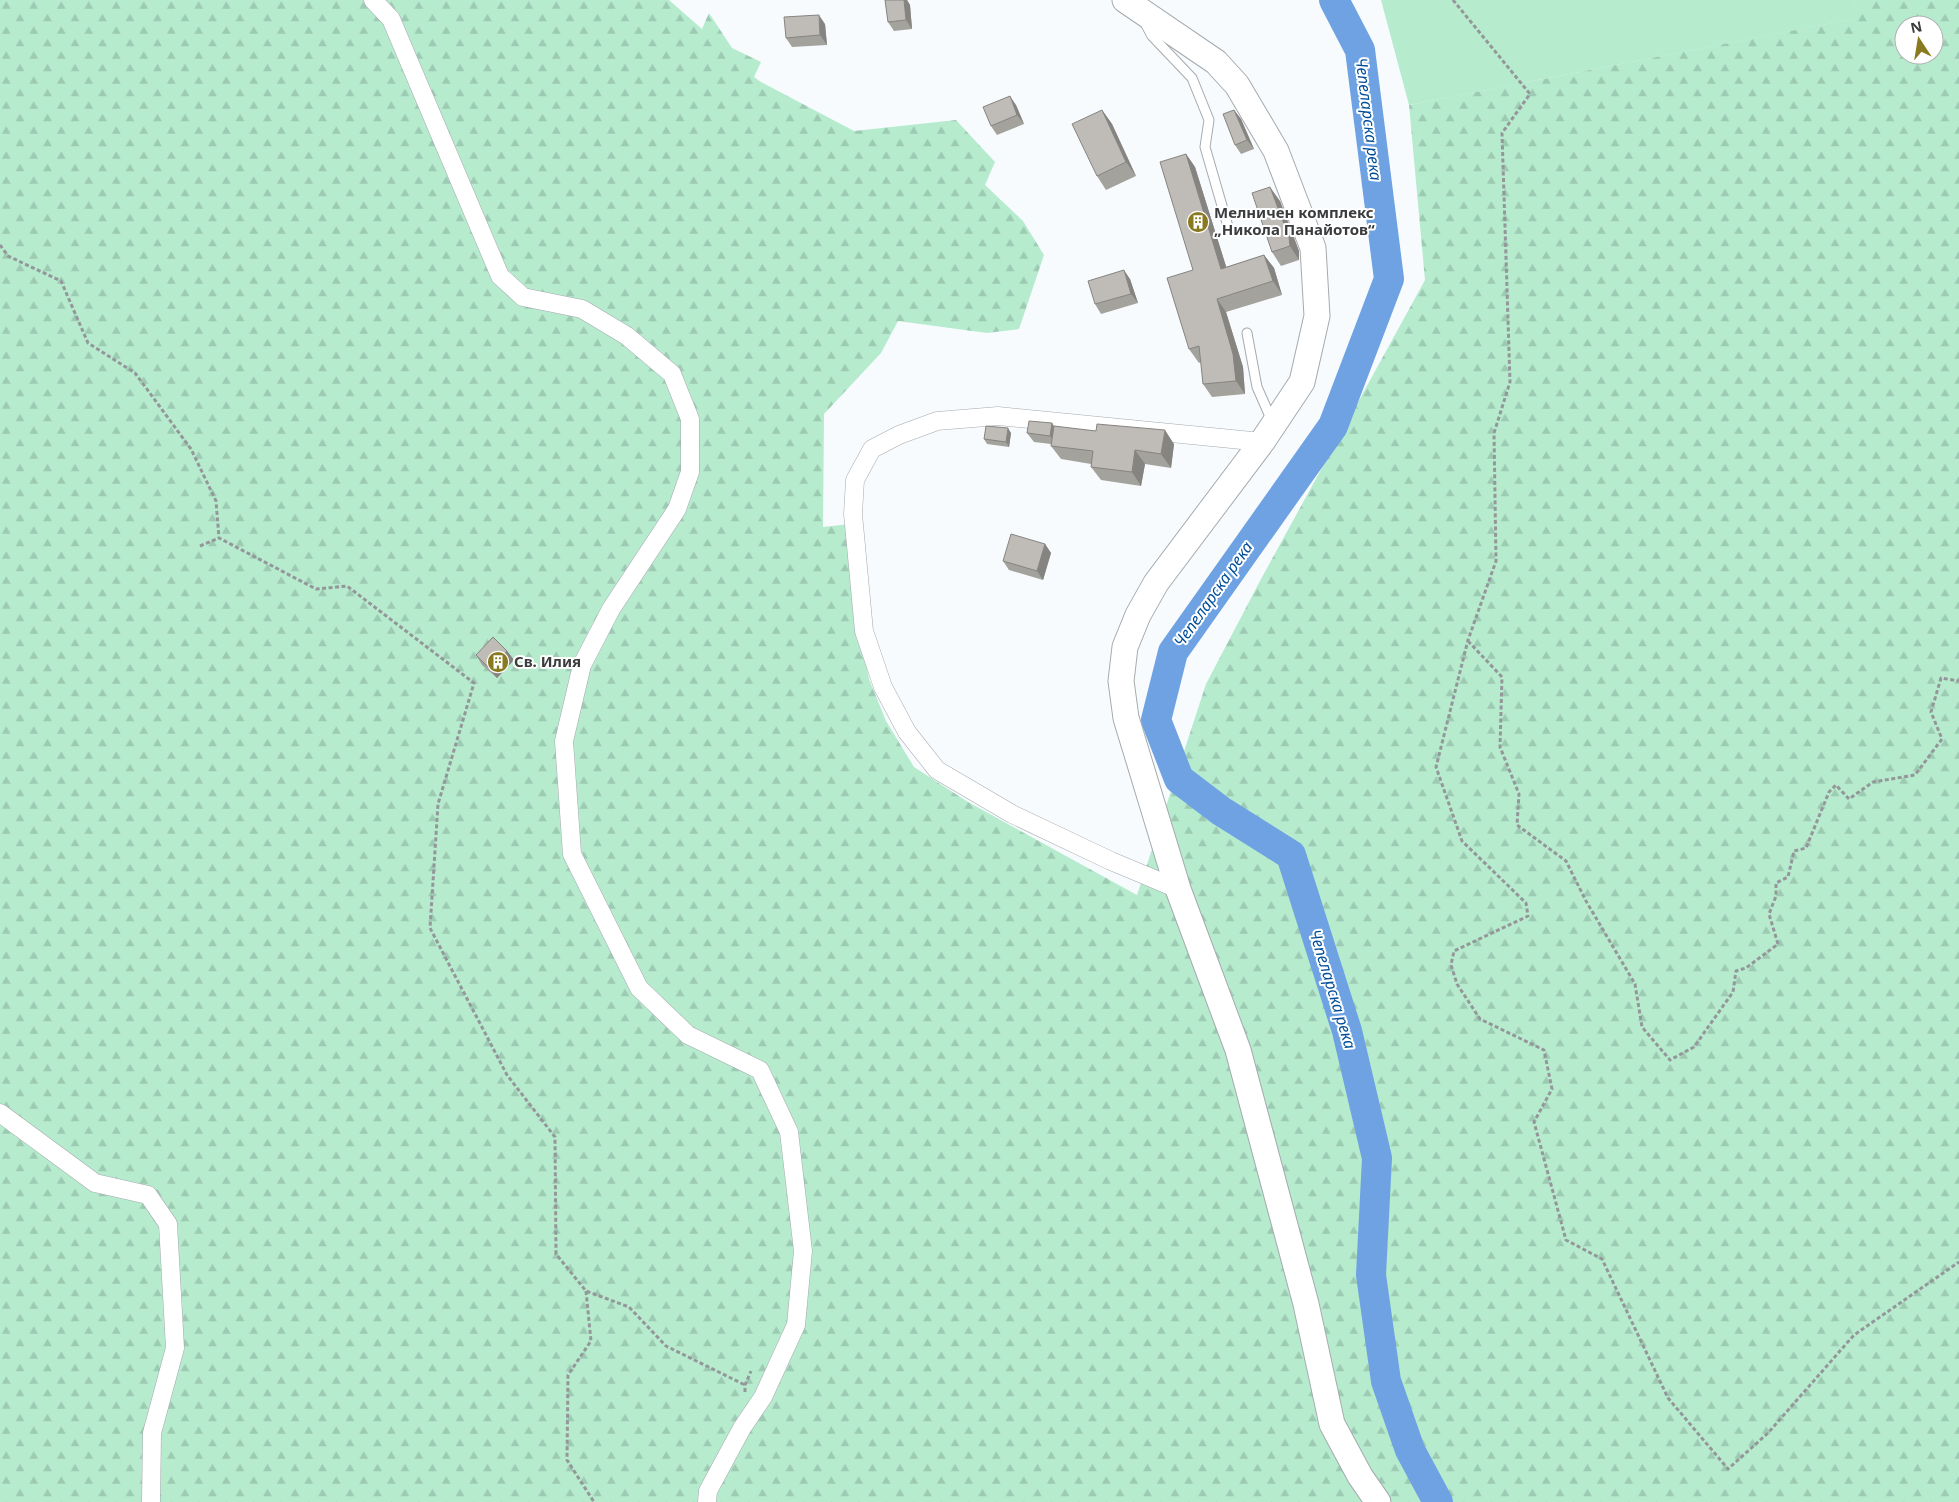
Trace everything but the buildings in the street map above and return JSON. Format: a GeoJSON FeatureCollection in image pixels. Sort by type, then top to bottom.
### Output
{"type":"FeatureCollection","features":[{"type":"Feature","properties":{"kind":"main road"},"geometry":{"type":"LineString","coordinates":[[1131,4],[1216,62],[1237,85],[1276,151],[1313,248],[1317,316],[1302,382],[1268,434],[1156,583],[1138,614],[1125,647],[1121,681],[1126,718],[1178,889],[1238,1050],[1306,1304],[1332,1424],[1360,1476],[1378,1502]]}},
{"type":"Feature","properties":{"kind":"street"},"geometry":{"type":"LineString","coordinates":[[373,0],[391,19],[500,276],[522,297],[582,309],[627,336],[672,374],[690,419],[690,472],[677,509],[611,609],[582,665],[564,741],[572,854],[639,988],[688,1035],[760,1070],[789,1132],[803,1251],[796,1325],[762,1397],[742,1428],[708,1491],[706,1502]]}},
{"type":"Feature","properties":{"kind":"street"},"geometry":{"type":"LineString","coordinates":[[1178,889],[1111,862],[1012,814],[937,770],[907,732],[883,687],[864,631],[853,514],[856,480],[872,449],[899,435],[937,420],[998,416],[1268,434]]}},
{"type":"Feature","properties":{"kind":"street"},"geometry":{"type":"LineString","coordinates":[[0,1113],[95,1183],[148,1194],[168,1224],[175,1348],[152,1432],[151,1502]]}},
{"type":"Feature","properties":{"kind":"lane"},"geometry":{"type":"LineString","coordinates":[[1131,4],[1152,36],[1192,78],[1209,120],[1205,147],[1229,230]]}},
{"type":"Feature","properties":{"kind":"lane"},"geometry":{"type":"LineString","coordinates":[[1247,333],[1268,434]]}},
{"type":"Feature","properties":{"kind":"path"},"geometry":{"type":"LineString","coordinates":[[1453,0],[1530,94],[1502,133],[1510,382],[1494,433],[1496,561],[1468,640],[1436,767],[1462,842],[1526,903],[1528,916],[1454,951],[1451,964],[1457,984],[1480,1019],[1544,1050],[1552,1089],[1534,1122],[1566,1240],[1602,1259],[1668,1398],[1728,1469],[1768,1433],[1854,1335],[1959,1262]]}},
{"type":"Feature","properties":{"kind":"path"},"geometry":{"type":"LineString","coordinates":[[0,245],[8,256],[61,280],[88,343],[135,373],[191,449],[216,501],[219,538]]}},
{"type":"Feature","properties":{"kind":"path"},"geometry":{"type":"LineString","coordinates":[[200,546],[219,538]]}},
{"type":"Feature","properties":{"kind":"path"},"geometry":{"type":"LineString","coordinates":[[219,538],[316,588],[346,586],[474,683],[438,804],[430,928],[506,1075],[555,1137],[556,1254],[586,1291],[629,1307],[666,1346],[745,1385],[751,1371]]}},
{"type":"Feature","properties":{"kind":"path"},"geometry":{"type":"LineString","coordinates":[[1468,640],[1502,677],[1500,747],[1519,794],[1516,825],[1566,861],[1586,901],[1635,984],[1642,1027],[1670,1060],[1694,1047],[1732,992],[1736,971],[1746,968],[1778,944],[1769,914],[1776,896],[1776,883],[1788,876],[1794,851],[1806,848],[1829,792],[1836,785],[1849,799],[1873,782],[1915,776],[1942,739],[1932,712],[1941,678],[1959,681]]}},
{"type":"Feature","properties":{"kind":"path"},"geometry":{"type":"LineString","coordinates":[[586,1291],[591,1341],[568,1375],[567,1460],[594,1502]]}},
{"type":"Feature","properties":{"kind":"green space"},"geometry":{"type":"Polygon","coordinates":[[[0,0],[669,0],[702,29],[709,13],[732,48],[761,62],[754,77],[761,82],[854,131],[956,120],[995,162],[985,185],[1023,221],[1044,255],[1019,329],[987,333],[898,321],[881,353],[824,414],[823,527],[850,524],[859,630],[869,679],[886,721],[914,767],[968,802],[1137,895],[1206,684],[1261,579],[1425,280],[1409,105],[1858,18],[1853,0],[1959,0],[1959,1502],[0,1502],[0,0]]]}},
{"type":"Feature","properties":{"kind":"green space"},"geometry":{"type":"Polygon","coordinates":[[[1381,0],[1853,0],[1859,18],[1409,105],[1381,0]]]}},
{"type":"Feature","properties":{"kind":"waterway","name":"Чепеларска река"},"geometry":{"type":"LineString","coordinates":[[1334,0],[1360,50],[1389,279],[1333,426],[1173,652],[1156,720],[1179,779],[1221,811],[1291,855],[1347,1031],[1377,1158],[1371,1275],[1386,1381],[1410,1450],[1438,1502]]}},
{"type":"Feature","properties":{"kind":"place","name":"Мелничен комплекс „Никола Панайотов“"},"geometry":{"type":"Point","coordinates":[1198,222]}},
{"type":"Feature","properties":{"kind":"place","name":"Св. Илия"},"geometry":{"type":"Point","coordinates":[498,662]}}]}
